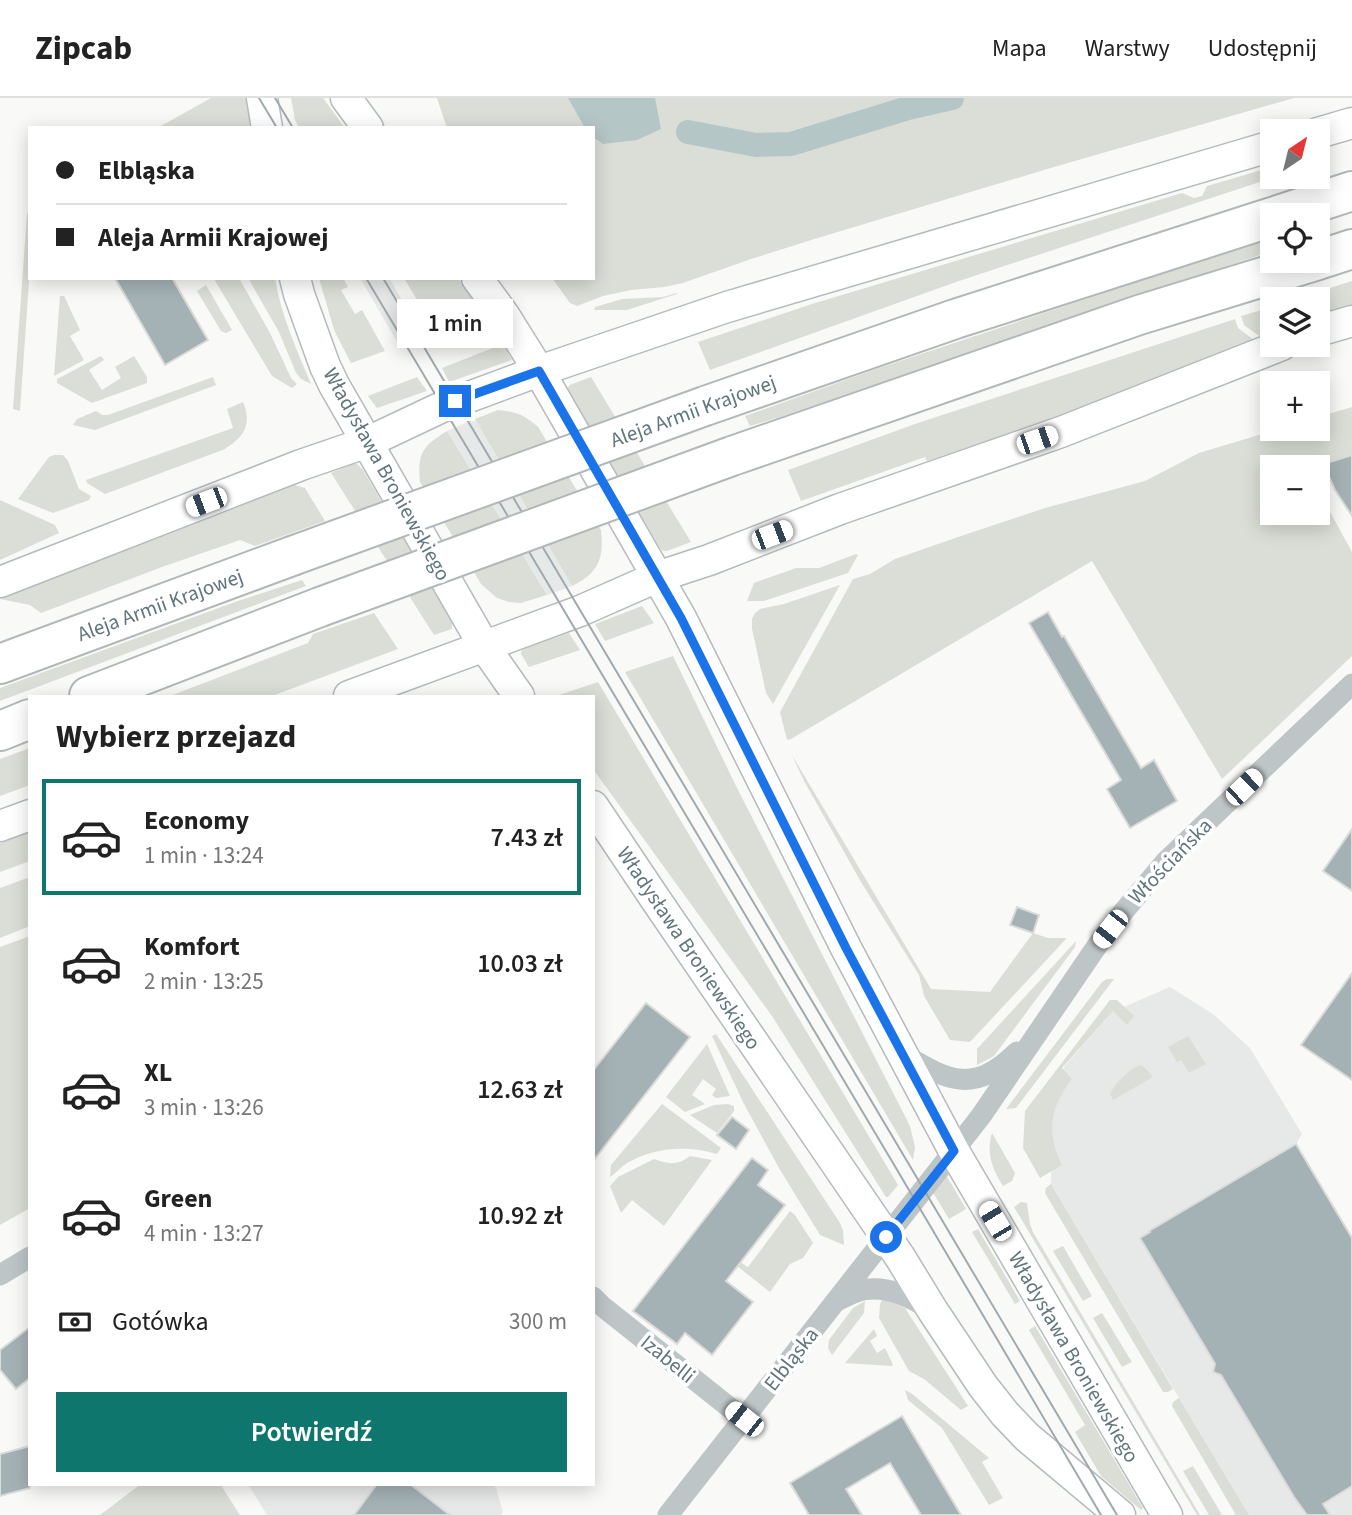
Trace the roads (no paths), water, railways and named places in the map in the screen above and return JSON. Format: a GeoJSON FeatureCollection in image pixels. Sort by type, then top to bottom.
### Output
{"type":"FeatureCollection","features":[{"type":"Feature","properties":{"kind":"highway"},"geometry":{"type":"LineString","coordinates":[[1315,203],[1352,191]]}},
{"type":"Feature","properties":{"kind":"highway","name":"Aleja Armii Krajowej"},"geometry":{"type":"LineString","coordinates":[[0,664],[705,406],[954,319],[1260,221]]}},
{"type":"Feature","properties":{"kind":"highway"},"geometry":{"type":"LineString","coordinates":[[1330,256],[1352,249]]}},
{"type":"Feature","properties":{"kind":"highway"},"geometry":{"type":"LineString","coordinates":[[92,695],[320,607],[732,456],[1126,320],[1275,273]]}},
{"type":"Feature","properties":{"kind":"highway"},"geometry":{"type":"LineString","coordinates":[[0,731],[28,720]]}},
{"type":"Feature","properties":{"kind":"main road"},"geometry":{"type":"LineString","coordinates":[[262,98],[267,126]]}},
{"type":"Feature","properties":{"kind":"main road"},"geometry":{"type":"LineString","coordinates":[[346,98],[367,126]]}},
{"type":"Feature","properties":{"kind":"main road"},"geometry":{"type":"LineString","coordinates":[[1330,129],[1352,123]]}},
{"type":"Feature","properties":{"kind":"main road"},"geometry":{"type":"LineString","coordinates":[[0,582],[301,465],[368,442],[442,407],[539,371],[727,307],[1260,150]]}},
{"type":"Feature","properties":{"kind":"main road","name":"Władysława Broniewskiego"},"geometry":{"type":"LineString","coordinates":[[296,280],[334,385],[484,646],[518,695]]}},
{"type":"Feature","properties":{"kind":"main road","name":"Władysława Broniewskiego"},"geometry":{"type":"LineString","coordinates":[[478,280],[539,371],[692,639],[846,948],[954,1151],[1167,1515]]}},
{"type":"Feature","properties":{"kind":"main road"},"geometry":{"type":"LineString","coordinates":[[1330,327],[1352,321]]}},
{"type":"Feature","properties":{"kind":"main road"},"geometry":{"type":"LineString","coordinates":[[352,695],[580,611],[657,577],[709,560],[840,509],[1061,432],[1260,354]]}},
{"type":"Feature","properties":{"kind":"main road","name":"Władysława Broniewskiego"},"geometry":{"type":"LineString","coordinates":[[595,809],[900,1257],[983,1386],[1027,1437],[1120,1515]]}},
{"type":"Feature","properties":{"kind":"main road"},"geometry":{"type":"LineString","coordinates":[[0,826],[28,816]]}},
{"type":"Feature","properties":{"kind":"street","name":"Włościańska"},"geometry":{"type":"LineString","coordinates":[[954,1151],[1124,911],[1167,861],[1352,684]]}},
{"type":"Feature","properties":{"kind":"street","name":"Włościańska"},"geometry":{"type":"LineString","coordinates":[[902,1053],[932,1071],[969,1080],[983,1077],[1005,1063],[1041,1028]]}},
{"type":"Feature","properties":{"kind":"street","name":"Elbląska"},"geometry":{"type":"LineString","coordinates":[[668,1515],[954,1151]]}},
{"type":"Feature","properties":{"kind":"street"},"geometry":{"type":"LineString","coordinates":[[0,1275],[28,1258]]}},
{"type":"Feature","properties":{"kind":"street"},"geometry":{"type":"LineString","coordinates":[[835,1302],[862,1290],[888,1290],[912,1298],[933,1311]]}},
{"type":"Feature","properties":{"kind":"street","name":"Izabelli"},"geometry":{"type":"LineString","coordinates":[[595,1299],[744,1419]]}},
{"type":"Feature","properties":{"kind":"waterway"},"geometry":{"type":"LineString","coordinates":[[688,132],[756,145],[791,144],[908,108],[952,98]]}},
{"type":"Feature","properties":{"kind":"tram line"},"geometry":{"type":"LineString","coordinates":[[259,98],[276,126]]}},
{"type":"Feature","properties":{"kind":"tram line"},"geometry":{"type":"LineString","coordinates":[[275,98],[292,126]]}},
{"type":"Feature","properties":{"kind":"tram line"},"geometry":{"type":"LineString","coordinates":[[367,280],[1101,1515]]}},
{"type":"Feature","properties":{"kind":"tram line"},"geometry":{"type":"LineString","coordinates":[[384,280],[1117,1515]]}}]}
